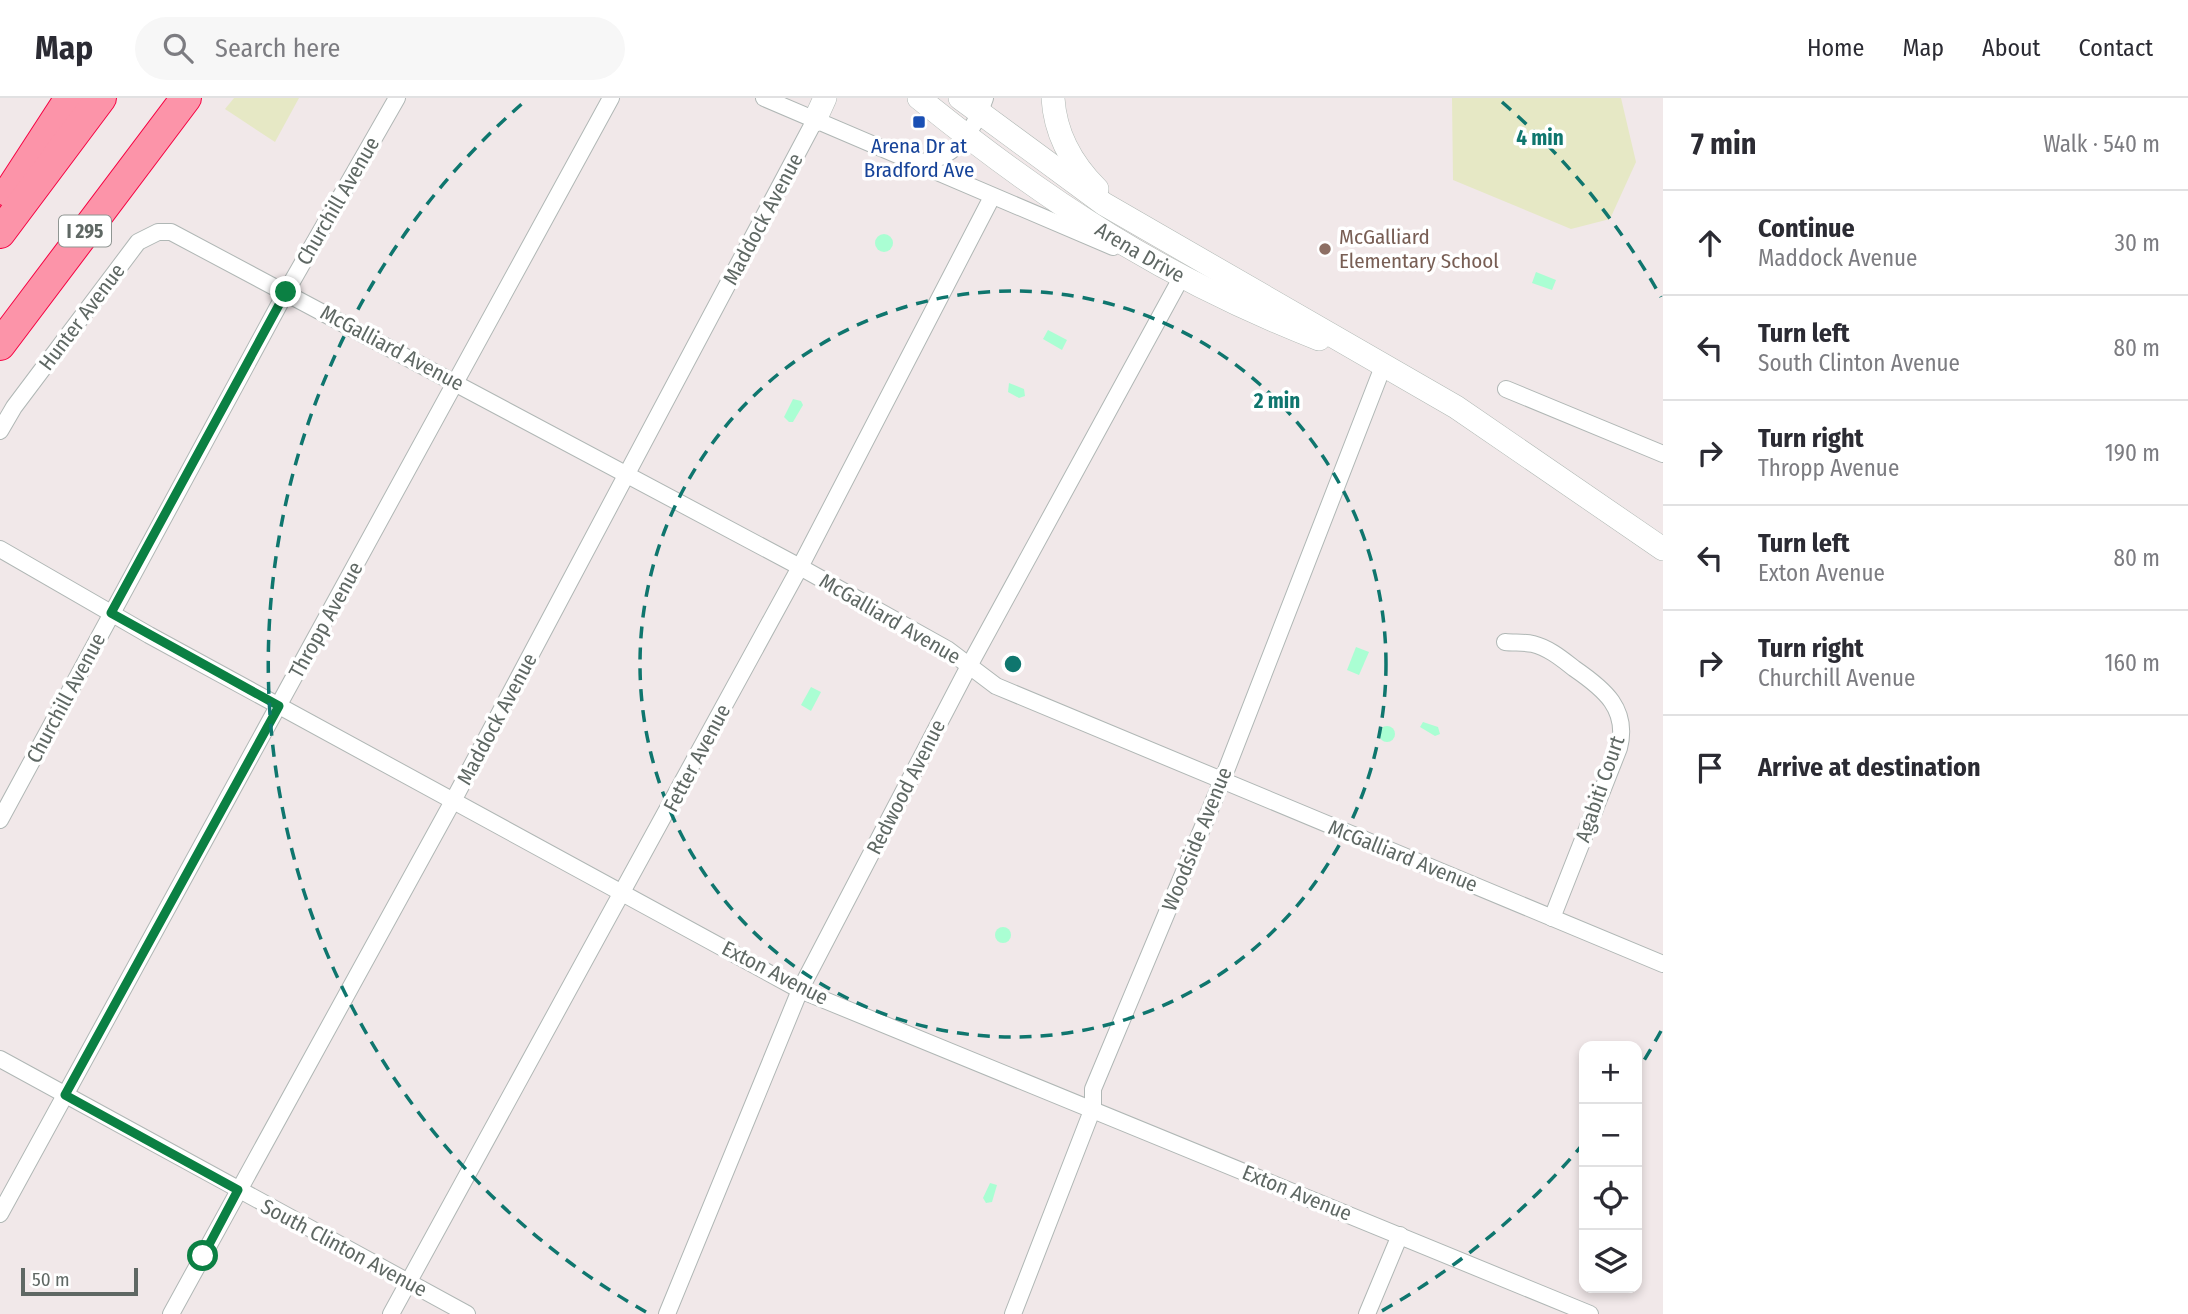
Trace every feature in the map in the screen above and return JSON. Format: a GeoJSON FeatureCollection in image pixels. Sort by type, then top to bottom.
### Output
{"type":"FeatureCollection","features":[{"type":"Feature","properties":{"kind":"highway"},"geometry":{"type":"LineString","coordinates":[[0,207],[70,98]]}},
{"type":"Feature","properties":{"kind":"highway"},"geometry":{"type":"LineString","coordinates":[[0,233],[101,98]]}},
{"type":"Feature","properties":{"kind":"highway","name":"I 295"},"geometry":{"type":"LineString","coordinates":[[0,345],[186,98]]}},
{"type":"Feature","properties":{"kind":"main road"},"geometry":{"type":"LineString","coordinates":[[815,120],[825,98]]}},
{"type":"Feature","properties":{"kind":"main road","name":"Arena Drive"},"geometry":{"type":"LineString","coordinates":[[919,98],[965,136],[1051,199],[1156,264],[1287,326],[1384,364]]}},
{"type":"Feature","properties":{"kind":"main road","name":"Arena Drive"},"geometry":{"type":"LineString","coordinates":[[960,98],[983,106],[1104,204],[1456,407],[1663,549]]}},
{"type":"Feature","properties":{"kind":"main road"},"geometry":{"type":"LineString","coordinates":[[1053,98],[1058,128],[1078,168],[1130,219]]}},
{"type":"Feature","properties":{"kind":"street","name":"Churchill Avenue"},"geometry":{"type":"LineString","coordinates":[[0,821],[286,292],[397,98]]}},
{"type":"Feature","properties":{"kind":"street","name":"Thropp Avenue"},"geometry":{"type":"LineString","coordinates":[[0,1214],[611,98]]}},
{"type":"Feature","properties":{"kind":"street"},"geometry":{"type":"LineString","coordinates":[[764,98],[992,197],[1156,264]]}},
{"type":"Feature","properties":{"kind":"street"},"geometry":{"type":"LineString","coordinates":[[911,162],[931,162],[948,155],[965,136],[983,106]]}},
{"type":"Feature","properties":{"kind":"street","name":"Maddock Avenue"},"geometry":{"type":"LineString","coordinates":[[172,1314],[453,801],[815,120]]}},
{"type":"Feature","properties":{"kind":"street","name":"Fetter Avenue"},"geometry":{"type":"LineString","coordinates":[[391,1314],[800,567],[992,197]]}},
{"type":"Feature","properties":{"kind":"street","name":"Hunter Avenue"},"geometry":{"type":"LineString","coordinates":[[0,431],[138,242],[158,232],[181,235]]}},
{"type":"Feature","properties":{"kind":"street","name":"McGalliard Avenue"},"geometry":{"type":"LineString","coordinates":[[181,235],[800,567],[947,649],[996,686],[1663,964]]}},
{"type":"Feature","properties":{"kind":"street","name":"Redwood Avenue"},"geometry":{"type":"LineString","coordinates":[[667,1314],[800,990],[969,666],[1181,278]]}},
{"type":"Feature","properties":{"kind":"street","name":"Woodside Avenue"},"geometry":{"type":"LineString","coordinates":[[1013,1314],[1093,1108],[1093,1089],[1222,781],[1384,364]]}},
{"type":"Feature","properties":{"kind":"street"},"geometry":{"type":"LineString","coordinates":[[1506,388],[1582,428],[1663,454]]}},
{"type":"Feature","properties":{"kind":"street","name":"Exton Avenue"},"geometry":{"type":"LineString","coordinates":[[0,549],[279,706],[800,990],[1590,1314]]}},
{"type":"Feature","properties":{"kind":"street","name":"Agabiti Court"},"geometry":{"type":"LineString","coordinates":[[1505,642],[1531,644],[1550,651],[1602,688],[1618,710],[1622,725],[1619,748],[1552,918]]}},
{"type":"Feature","properties":{"kind":"street","name":"South Clinton Avenue"},"geometry":{"type":"LineString","coordinates":[[0,1059],[467,1314]]}},
{"type":"Feature","properties":{"kind":"street"},"geometry":{"type":"LineString","coordinates":[[1367,1314],[1399,1235]]}},
{"type":"Feature","properties":{"kind":"shaded area"},"geometry":{"type":"Polygon","coordinates":[[[234,98],[299,98],[275,142],[225,109],[234,98]]]}},
{"type":"Feature","properties":{"kind":"shaded area"},"geometry":{"type":"Polygon","coordinates":[[[1452,98],[1621,98],[1636,162],[1610,219],[1571,229],[1453,180],[1452,98]]]}},
{"type":"Feature","properties":{"kind":"shaded area"},"geometry":{"type":"Polygon","coordinates":[[[884,234],[890,237],[893,243],[890,249],[884,252],[878,249],[875,243],[878,237],[884,234]]]}},
{"type":"Feature","properties":{"kind":"shaded area"},"geometry":{"type":"Polygon","coordinates":[[[1536,272],[1556,280],[1552,290],[1532,283],[1536,272]]]}},
{"type":"Feature","properties":{"kind":"shaded area"},"geometry":{"type":"Polygon","coordinates":[[[1048,330],[1067,340],[1062,350],[1043,339],[1048,330]]]}},
{"type":"Feature","properties":{"kind":"shaded area"},"geometry":{"type":"Polygon","coordinates":[[[1009,383],[1024,389],[1025,396],[1019,398],[1008,392],[1009,383]]]}},
{"type":"Feature","properties":{"kind":"shaded area"},"geometry":{"type":"Polygon","coordinates":[[[793,399],[801,401],[803,405],[793,422],[789,422],[784,417],[793,399]]]}},
{"type":"Feature","properties":{"kind":"shaded area"},"geometry":{"type":"Polygon","coordinates":[[[1356,647],[1369,652],[1359,675],[1347,670],[1356,647]]]}},
{"type":"Feature","properties":{"kind":"shaded area"},"geometry":{"type":"Polygon","coordinates":[[[811,687],[821,692],[811,711],[801,705],[811,687]]]}},
{"type":"Feature","properties":{"kind":"shaded area"},"geometry":{"type":"Polygon","coordinates":[[[1423,722],[1438,727],[1440,734],[1435,736],[1420,727],[1423,722]]]}},
{"type":"Feature","properties":{"kind":"shaded area"},"geometry":{"type":"Polygon","coordinates":[[[1384,726],[1390,726],[1395,734],[1393,740],[1384,742],[1379,737],[1379,731],[1384,726]]]}},
{"type":"Feature","properties":{"kind":"shaded area"},"geometry":{"type":"Polygon","coordinates":[[[1000,927],[1006,927],[1011,935],[1009,941],[1000,943],[995,938],[995,932],[1000,927]]]}},
{"type":"Feature","properties":{"kind":"shaded area"},"geometry":{"type":"Polygon","coordinates":[[[990,1183],[997,1185],[992,1202],[986,1203],[983,1198],[990,1183]]]}},
{"type":"Feature","properties":{"kind":"place","name":"Arena Dr at Bradford Ave"},"geometry":{"type":"Point","coordinates":[919,122]}},
{"type":"Feature","properties":{"kind":"place","name":"McGalliard Elementary School"},"geometry":{"type":"Point","coordinates":[1325,249]}},
{"type":"Feature","properties":{"kind":"route"},"geometry":{"type":"LineString","coordinates":[[203,1256],[238,1190],[65,1095],[279,706],[111,613],[286,292]]}}]}
